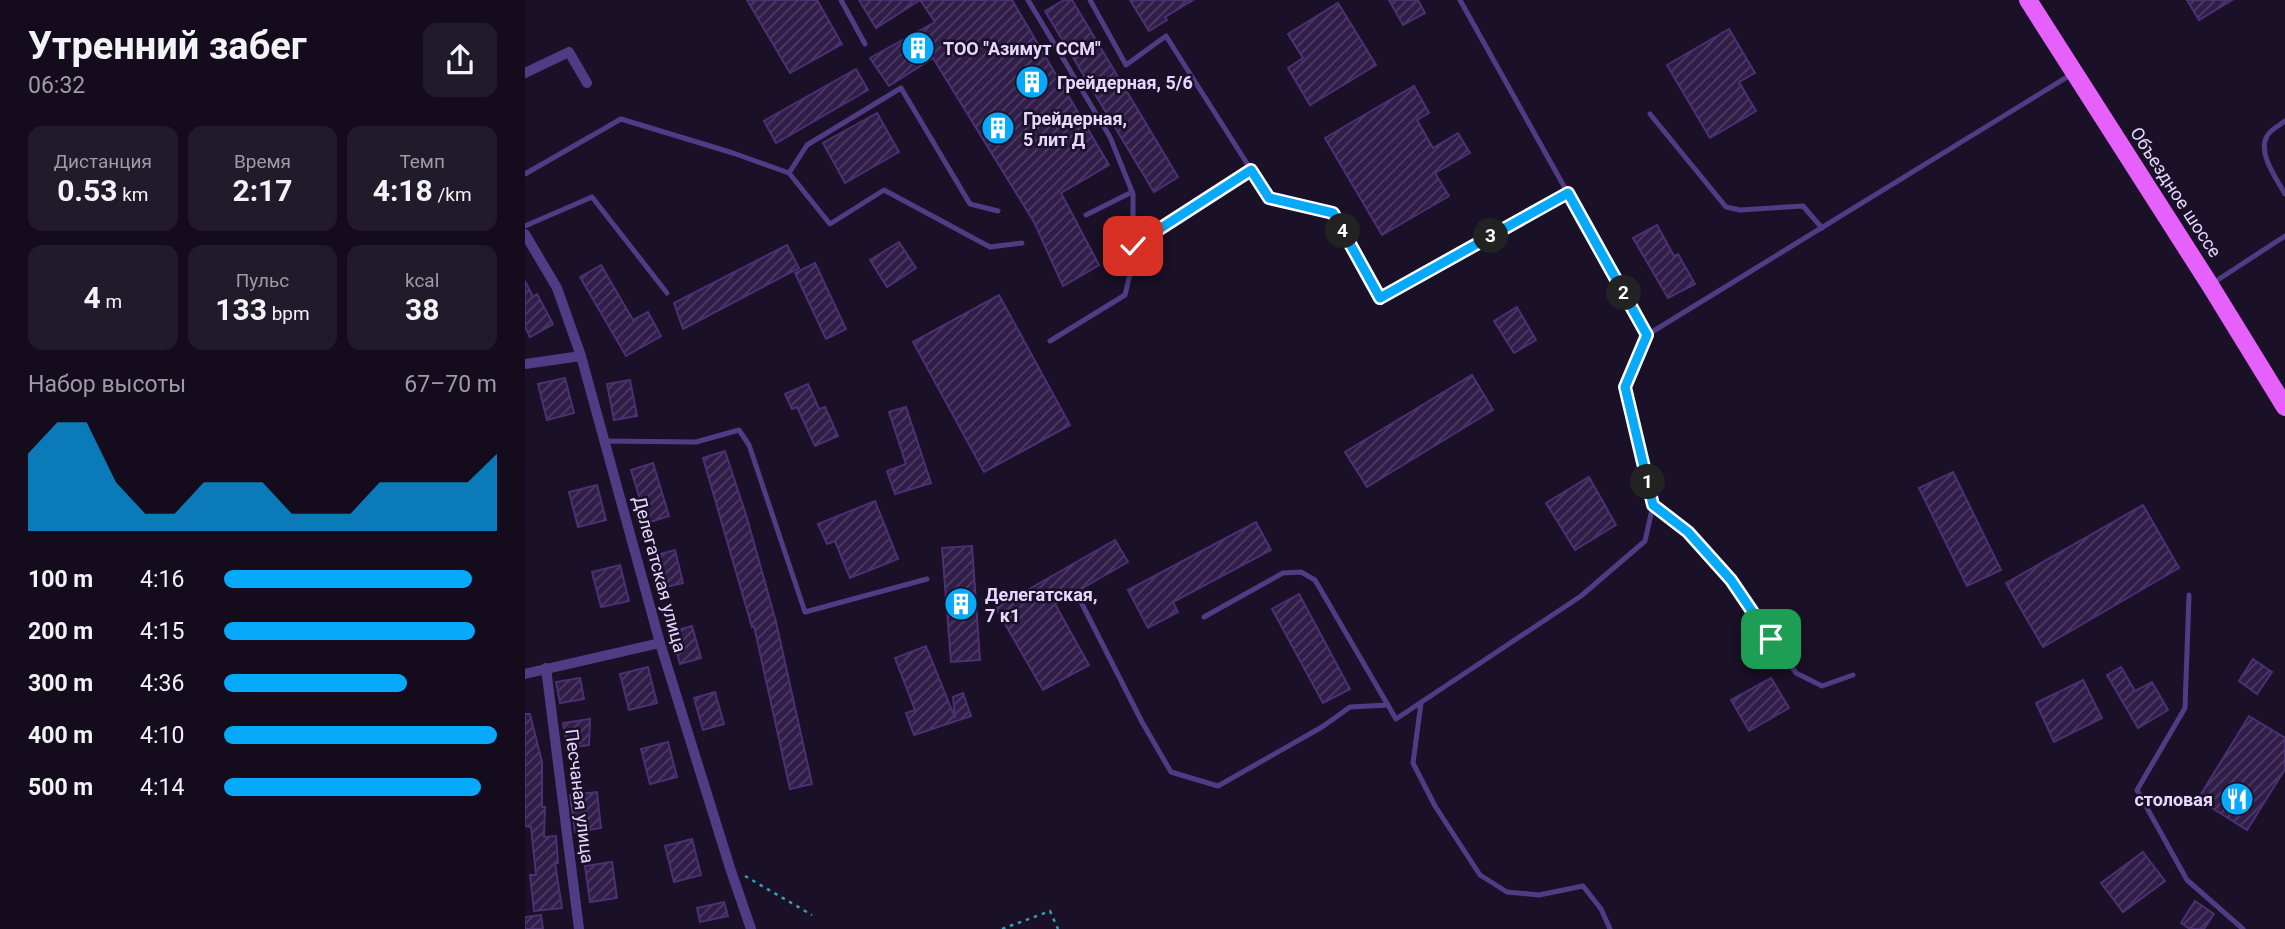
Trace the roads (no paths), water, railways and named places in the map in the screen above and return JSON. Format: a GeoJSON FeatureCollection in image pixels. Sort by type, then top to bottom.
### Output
{"type":"FeatureCollection","features":[{"type":"Feature","properties":{"kind":"main road","name":"Объездное шоссе"},"geometry":{"type":"LineString","coordinates":[[2028,0],[2285,407]]}},
{"type":"Feature","properties":{"kind":"street"},"geometry":{"type":"LineString","coordinates":[[525,73],[569,51],[587,83]]}},
{"type":"Feature","properties":{"kind":"street","name":"Делегатская улица"},"geometry":{"type":"LineString","coordinates":[[525,234],[557,288],[581,356],[660,643],[751,929]]}},
{"type":"Feature","properties":{"kind":"street"},"geometry":{"type":"LineString","coordinates":[[525,364],[581,356]]}},
{"type":"Feature","properties":{"kind":"street"},"geometry":{"type":"LineString","coordinates":[[525,674],[660,643]]}},
{"type":"Feature","properties":{"kind":"street","name":"Песчаная улица"},"geometry":{"type":"LineString","coordinates":[[546,668],[579,929]]}},
{"type":"Feature","properties":{"kind":"lane"},"geometry":{"type":"LineString","coordinates":[[841,0],[865,44]]}},
{"type":"Feature","properties":{"kind":"lane"},"geometry":{"type":"LineString","coordinates":[[1028,0],[1110,136],[1132,192],[1133,246],[1251,170]]}},
{"type":"Feature","properties":{"kind":"lane"},"geometry":{"type":"LineString","coordinates":[[1090,0],[1126,65],[1166,36],[1269,198],[1333,213],[1380,298],[1568,193]]}},
{"type":"Feature","properties":{"kind":"lane"},"geometry":{"type":"LineString","coordinates":[[1460,0],[1647,335]]}},
{"type":"Feature","properties":{"kind":"lane"},"geometry":{"type":"LineString","coordinates":[[1204,617],[1283,573],[1301,572],[1315,580],[1396,719],[1581,596],[1645,541],[1653,505],[1625,387],[1647,335],[2074,73]]}},
{"type":"Feature","properties":{"kind":"lane"},"geometry":{"type":"LineString","coordinates":[[789,173],[807,145],[901,88],[970,204],[998,211]]}},
{"type":"Feature","properties":{"kind":"lane"},"geometry":{"type":"LineString","coordinates":[[1650,114],[1726,207],[1740,211],[1803,205],[1822,228]]}},
{"type":"Feature","properties":{"kind":"lane"},"geometry":{"type":"LineString","coordinates":[[525,174],[621,119],[789,173],[830,224],[884,190],[990,247],[1022,243]]}},
{"type":"Feature","properties":{"kind":"lane"},"geometry":{"type":"LineString","coordinates":[[2285,121],[2267,135],[2264,148],[2266,158],[2285,194]]}},
{"type":"Feature","properties":{"kind":"lane"},"geometry":{"type":"LineString","coordinates":[[1086,215],[1132,192]]}},
{"type":"Feature","properties":{"kind":"lane"},"geometry":{"type":"LineString","coordinates":[[525,226],[592,197],[667,293]]}},
{"type":"Feature","properties":{"kind":"lane"},"geometry":{"type":"LineString","coordinates":[[2210,285],[2285,236]]}},
{"type":"Feature","properties":{"kind":"lane"},"geometry":{"type":"LineString","coordinates":[[1050,341],[1125,295],[1137,244]]}},
{"type":"Feature","properties":{"kind":"lane"},"geometry":{"type":"LineString","coordinates":[[605,441],[696,442],[739,430],[749,445],[805,612],[927,579]]}},
{"type":"Feature","properties":{"kind":"lane"},"geometry":{"type":"LineString","coordinates":[[1653,505],[1688,532],[1731,580],[1795,673],[1822,686],[1853,675]]}},
{"type":"Feature","properties":{"kind":"lane"},"geometry":{"type":"LineString","coordinates":[[2189,595],[2185,708],[2137,790],[2187,880],[2243,929]]}},
{"type":"Feature","properties":{"kind":"lane"},"geometry":{"type":"LineString","coordinates":[[1079,598],[1142,722],[1171,772],[1218,786],[1322,727],[1350,708],[1388,705]]}},
{"type":"Feature","properties":{"kind":"lane"},"geometry":{"type":"LineString","coordinates":[[1420,703],[1413,763],[1435,806],[1480,876],[1507,892],[1539,895],[1583,886],[1601,909],[1610,929]]}},
{"type":"Feature","properties":{"kind":"place","name":"ТОО \"Азимут ССМ\""},"geometry":{"type":"Point","coordinates":[918,48]}},
{"type":"Feature","properties":{"kind":"place","name":"Грейдерная, 5/6"},"geometry":{"type":"Point","coordinates":[1032,82]}},
{"type":"Feature","properties":{"kind":"place","name":"Грейдерная, 5 лит Д"},"geometry":{"type":"Point","coordinates":[998,128]}},
{"type":"Feature","properties":{"kind":"place","name":"Делегатская, 7 к1"},"geometry":{"type":"Point","coordinates":[961,604]}},
{"type":"Feature","properties":{"kind":"place","name":"столовая"},"geometry":{"type":"Point","coordinates":[2237,799]}}]}
